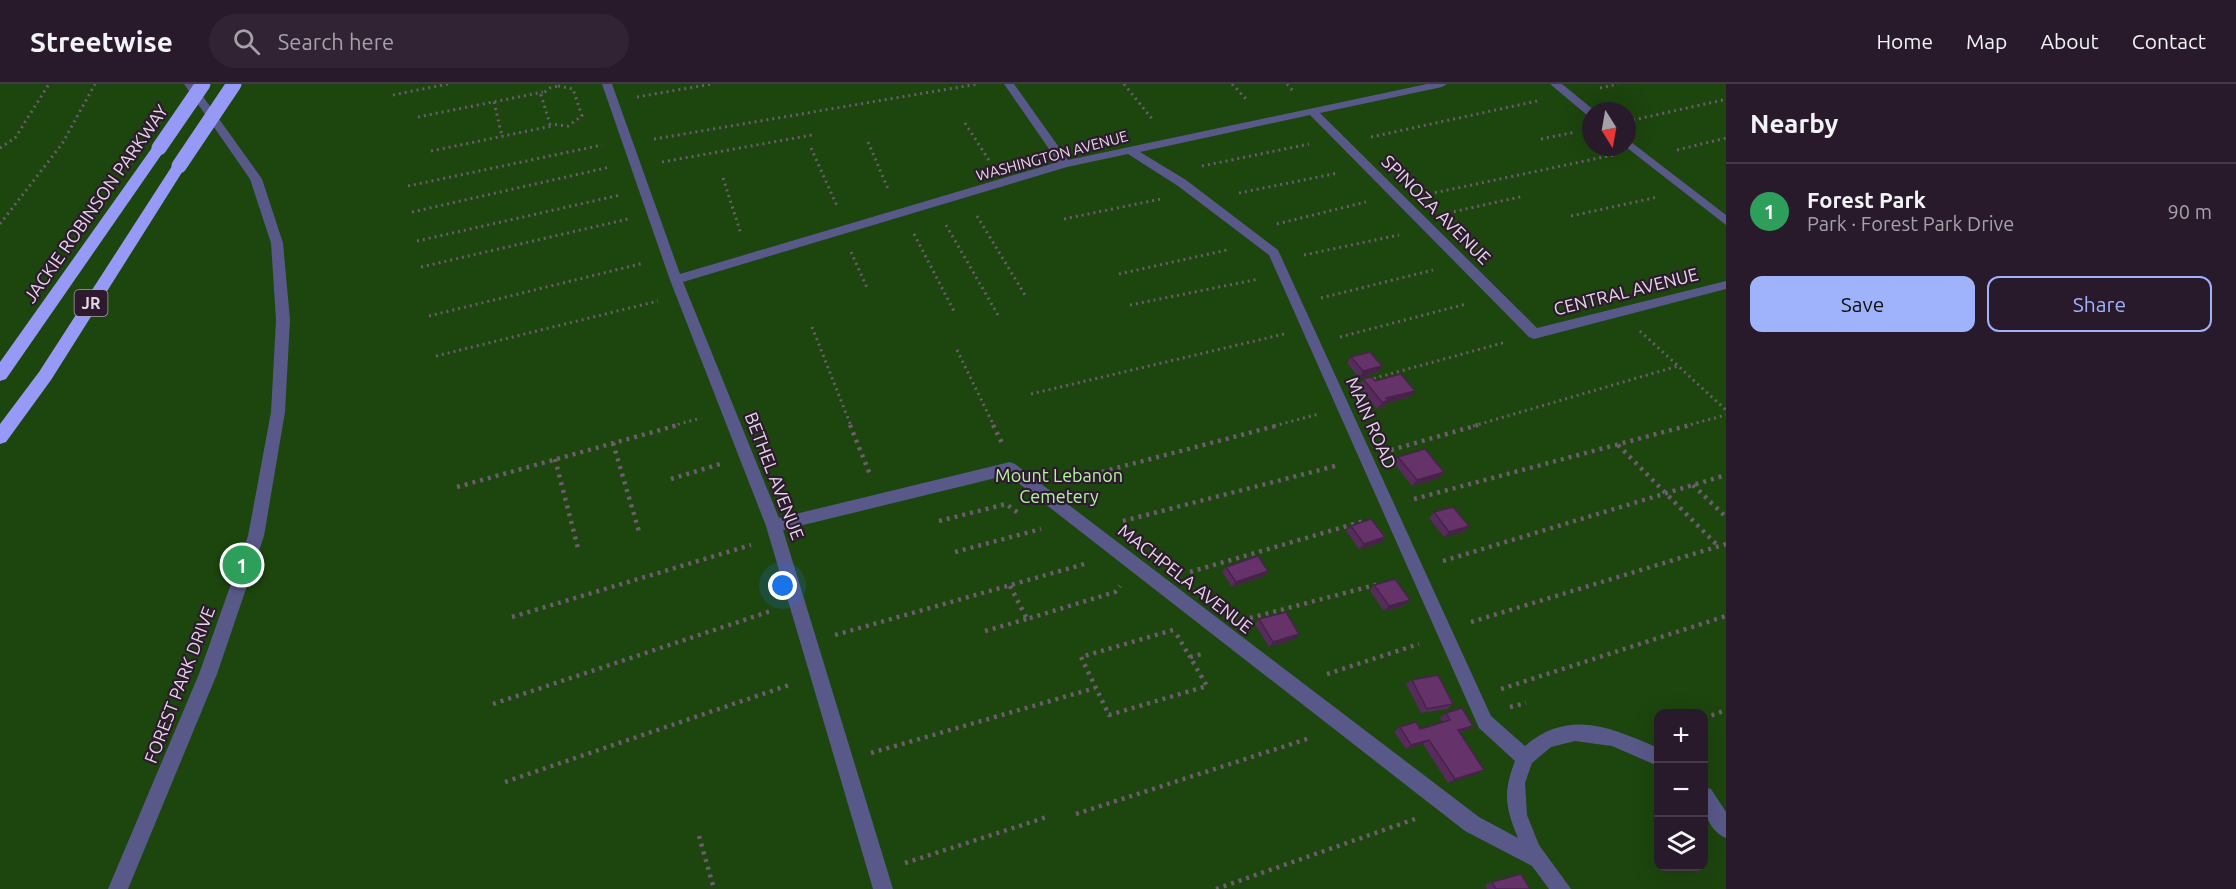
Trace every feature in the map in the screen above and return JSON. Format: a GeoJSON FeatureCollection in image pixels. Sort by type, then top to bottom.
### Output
{"type":"FeatureCollection","features":[{"type":"Feature","properties":{"kind":"highway","name":"JACKIE ROBINSON PARKWAY"},"geometry":{"type":"LineString","coordinates":[[0,375],[203,84]]}},
{"type":"Feature","properties":{"kind":"highway","name":"JR"},"geometry":{"type":"LineString","coordinates":[[0,437],[45,376],[234,84]]}},
{"type":"Feature","properties":{"kind":"street","name":"FOREST PARK DRIVE"},"geometry":{"type":"LineString","coordinates":[[118,889],[208,674],[256,536],[278,412],[283,320],[277,243],[256,179],[189,84]]}},
{"type":"Feature","properties":{"kind":"street","name":"BETHEL AVENUE"},"geometry":{"type":"LineString","coordinates":[[607,84],[679,288],[776,532],[883,889]]}},
{"type":"Feature","properties":{"kind":"street"},"geometry":{"type":"LineString","coordinates":[[1010,84],[1065,165]]}},
{"type":"Feature","properties":{"kind":"street","name":"WASHINGTON AVENUE"},"geometry":{"type":"LineString","coordinates":[[679,288],[749,258],[1065,165],[1442,84]]}},
{"type":"Feature","properties":{"kind":"street"},"geometry":{"type":"LineString","coordinates":[[1555,84],[1582,106]]}},
{"type":"Feature","properties":{"kind":"street","name":"SPINOZA AVENUE"},"geometry":{"type":"LineString","coordinates":[[1312,111],[1534,334]]}},
{"type":"Feature","properties":{"kind":"street"},"geometry":{"type":"LineString","coordinates":[[1636,149],[1726,221]]}},
{"type":"Feature","properties":{"kind":"street","name":"MAIN ROAD"},"geometry":{"type":"LineString","coordinates":[[1130,150],[1194,192],[1274,253],[1485,722],[1524,757]]}},
{"type":"Feature","properties":{"kind":"street","name":"CENTRAL AVENUE"},"geometry":{"type":"LineString","coordinates":[[1534,334],[1726,285]]}},
{"type":"Feature","properties":{"kind":"street"},"geometry":{"type":"LineString","coordinates":[[776,532],[880,500],[1010,468],[1016,471]]}},
{"type":"Feature","properties":{"kind":"street","name":"MACHPELA AVENUE"},"geometry":{"type":"LineString","coordinates":[[1016,471],[1036,489],[1449,807],[1472,824],[1535,858]]}},
{"type":"Feature","properties":{"kind":"street"},"geometry":{"type":"LineString","coordinates":[[1561,889],[1535,858],[1521,830],[1514,802],[1515,778],[1524,757],[1542,740],[1569,732],[1600,733],[1634,743],[1654,754]]}},
{"type":"Feature","properties":{"kind":"street"},"geometry":{"type":"LineString","coordinates":[[1708,802],[1726,829]]}},
{"type":"Feature","properties":{"kind":"path"},"geometry":{"type":"LineString","coordinates":[[0,148],[15,138],[49,84]]}},
{"type":"Feature","properties":{"kind":"path"},"geometry":{"type":"LineString","coordinates":[[0,224],[62,144],[94,84]]}},
{"type":"Feature","properties":{"kind":"path"},"geometry":{"type":"LineString","coordinates":[[393,95],[448,84]]}},
{"type":"Feature","properties":{"kind":"path"},"geometry":{"type":"LineString","coordinates":[[613,101],[712,84]]}},
{"type":"Feature","properties":{"kind":"path"},"geometry":{"type":"LineString","coordinates":[[408,186],[627,142],[978,84]]}},
{"type":"Feature","properties":{"kind":"path"},"geometry":{"type":"LineString","coordinates":[[1124,84],[1169,141]]}},
{"type":"Feature","properties":{"kind":"path"},"geometry":{"type":"LineString","coordinates":[[1195,168],[1618,84]]}},
{"type":"Feature","properties":{"kind":"path"},"geometry":{"type":"LineString","coordinates":[[418,117],[543,92],[558,86],[573,89],[582,116],[577,123],[571,125],[553,126],[431,151]]}},
{"type":"Feature","properties":{"kind":"path"},"geometry":{"type":"LineString","coordinates":[[543,92],[541,95],[550,124],[553,126]]}},
{"type":"Feature","properties":{"kind":"path"},"geometry":{"type":"LineString","coordinates":[[1636,119],[1723,100]]}},
{"type":"Feature","properties":{"kind":"path"},"geometry":{"type":"LineString","coordinates":[[494,102],[502,136]]}},
{"type":"Feature","properties":{"kind":"path"},"geometry":{"type":"LineString","coordinates":[[965,123],[1003,183]]}},
{"type":"Feature","properties":{"kind":"path"},"geometry":{"type":"LineString","coordinates":[[1541,139],[1581,130]]}},
{"type":"Feature","properties":{"kind":"path"},"geometry":{"type":"LineString","coordinates":[[412,212],[635,164],[812,135]]}},
{"type":"Feature","properties":{"kind":"path"},"geometry":{"type":"LineString","coordinates":[[1647,158],[1726,138]]}},
{"type":"Feature","properties":{"kind":"path"},"geometry":{"type":"LineString","coordinates":[[868,142],[901,213],[955,313]]}},
{"type":"Feature","properties":{"kind":"path"},"geometry":{"type":"LineString","coordinates":[[811,148],[868,290]]}},
{"type":"Feature","properties":{"kind":"path"},"geometry":{"type":"LineString","coordinates":[[1276,224],[1586,156]]}},
{"type":"Feature","properties":{"kind":"path"},"geometry":{"type":"LineString","coordinates":[[1232,195],[1368,166]]}},
{"type":"Feature","properties":{"kind":"path"},"geometry":{"type":"LineString","coordinates":[[723,178],[749,258]]}},
{"type":"Feature","properties":{"kind":"path"},"geometry":{"type":"LineString","coordinates":[[417,241],[644,189]]}},
{"type":"Feature","properties":{"kind":"path"},"geometry":{"type":"LineString","coordinates":[[1571,216],[1688,190]]}},
{"type":"Feature","properties":{"kind":"path"},"geometry":{"type":"LineString","coordinates":[[1064,219],[1194,192]]}},
{"type":"Feature","properties":{"kind":"path"},"geometry":{"type":"LineString","coordinates":[[964,195],[1025,295]]}},
{"type":"Feature","properties":{"kind":"path"},"geometry":{"type":"LineString","coordinates":[[1300,256],[1524,196]]}},
{"type":"Feature","properties":{"kind":"path"},"geometry":{"type":"LineString","coordinates":[[934,203],[998,315]]}},
{"type":"Feature","properties":{"kind":"path"},"geometry":{"type":"LineString","coordinates":[[421,267],[652,213]]}},
{"type":"Feature","properties":{"kind":"path"},"geometry":{"type":"LineString","coordinates":[[1119,274],[1260,242]]}},
{"type":"Feature","properties":{"kind":"path"},"geometry":{"type":"LineString","coordinates":[[429,316],[668,258]]}},
{"type":"Feature","properties":{"kind":"path"},"geometry":{"type":"LineString","coordinates":[[1319,298],[1463,262]]}},
{"type":"Feature","properties":{"kind":"path"},"geometry":{"type":"LineString","coordinates":[[1130,306],[1283,274]]}},
{"type":"Feature","properties":{"kind":"path"},"geometry":{"type":"LineString","coordinates":[[436,356],[679,288]]}},
{"type":"Feature","properties":{"kind":"path"},"geometry":{"type":"LineString","coordinates":[[1338,338],[1496,296]]}},
{"type":"Feature","properties":{"kind":"path"},"geometry":{"type":"LineString","coordinates":[[1620,312],[1726,410]]}},
{"type":"Feature","properties":{"kind":"path"},"geometry":{"type":"LineString","coordinates":[[813,327],[880,500]]}},
{"type":"Feature","properties":{"kind":"path"},"geometry":{"type":"LineString","coordinates":[[1031,394],[1308,329]]}},
{"type":"Feature","properties":{"kind":"path"},"geometry":{"type":"LineString","coordinates":[[1358,383],[1534,334]]}},
{"type":"Feature","properties":{"kind":"path"},"geometry":{"type":"LineString","coordinates":[[957,350],[1016,471]]}},
{"type":"Feature","properties":{"kind":"path"},"geometry":{"type":"LineString","coordinates":[[1390,450],[1678,366]]}},
{"type":"Feature","properties":{"kind":"path"},"geometry":{"type":"LineString","coordinates":[[1036,489],[1343,408]]}},
{"type":"Feature","properties":{"kind":"path"},"geometry":{"type":"LineString","coordinates":[[457,487],[728,411]]}},
{"type":"Feature","properties":{"kind":"path"},"geometry":{"type":"LineString","coordinates":[[1413,499],[1726,415]]}},
{"type":"Feature","properties":{"kind":"path"},"geometry":{"type":"LineString","coordinates":[[613,443],[640,536]]}},
{"type":"Feature","properties":{"kind":"path"},"geometry":{"type":"LineString","coordinates":[[1617,444],[1719,546]]}},
{"type":"Feature","properties":{"kind":"path"},"geometry":{"type":"LineString","coordinates":[[671,479],[746,456]]}},
{"type":"Feature","properties":{"kind":"path"},"geometry":{"type":"LineString","coordinates":[[1090,530],[1366,458]]}},
{"type":"Feature","properties":{"kind":"path"},"geometry":{"type":"LineString","coordinates":[[555,459],[578,548]]}},
{"type":"Feature","properties":{"kind":"path"},"geometry":{"type":"LineString","coordinates":[[1432,565],[1726,474]]}},
{"type":"Feature","properties":{"kind":"path"},"geometry":{"type":"LineString","coordinates":[[1693,485],[1726,518]]}},
{"type":"Feature","properties":{"kind":"path"},"geometry":{"type":"LineString","coordinates":[[939,521],[1006,504],[1023,517]]}},
{"type":"Feature","properties":{"kind":"path"},"geometry":{"type":"LineString","coordinates":[[1157,582],[1391,513]]}},
{"type":"Feature","properties":{"kind":"path"},"geometry":{"type":"LineString","coordinates":[[1032,523],[1050,536]]}},
{"type":"Feature","properties":{"kind":"path"},"geometry":{"type":"LineString","coordinates":[[955,552],[1041,529]]}},
{"type":"Feature","properties":{"kind":"path"},"geometry":{"type":"LineString","coordinates":[[513,617],[776,532]]}},
{"type":"Feature","properties":{"kind":"path"},"geometry":{"type":"LineString","coordinates":[[1461,626],[1726,544]]}},
{"type":"Feature","properties":{"kind":"path"},"geometry":{"type":"LineString","coordinates":[[809,642],[1088,563],[1078,556]]}},
{"type":"Feature","properties":{"kind":"path"},"geometry":{"type":"LineString","coordinates":[[986,631],[1115,592],[1137,566]]}},
{"type":"Feature","properties":{"kind":"path"},"geometry":{"type":"LineString","coordinates":[[1216,627],[1418,574]]}},
{"type":"Feature","properties":{"kind":"path"},"geometry":{"type":"LineString","coordinates":[[1010,585],[1027,619]]}},
{"type":"Feature","properties":{"kind":"path"},"geometry":{"type":"LineString","coordinates":[[492,704],[797,602]]}},
{"type":"Feature","properties":{"kind":"path"},"geometry":{"type":"LineString","coordinates":[[1493,692],[1726,616]]}},
{"type":"Feature","properties":{"kind":"path"},"geometry":{"type":"LineString","coordinates":[[1174,630],[1190,657],[1207,686],[1109,715],[1081,657],[1174,630]]}},
{"type":"Feature","properties":{"kind":"path"},"geometry":{"type":"LineString","coordinates":[[1292,686],[1446,635]]}},
{"type":"Feature","properties":{"kind":"path"},"geometry":{"type":"LineString","coordinates":[[1190,657],[1237,643]]}},
{"type":"Feature","properties":{"kind":"path"},"geometry":{"type":"LineString","coordinates":[[505,782],[819,675]]}},
{"type":"Feature","properties":{"kind":"path"},"geometry":{"type":"LineString","coordinates":[[844,761],[1095,688]]}},
{"type":"Feature","properties":{"kind":"path"},"geometry":{"type":"LineString","coordinates":[[1708,717],[1726,710]]}},
{"type":"Feature","properties":{"kind":"path"},"geometry":{"type":"LineString","coordinates":[[1076,814],[1345,726]]}},
{"type":"Feature","properties":{"kind":"path"},"geometry":{"type":"LineString","coordinates":[[1216,889],[1449,807]]}},
{"type":"Feature","properties":{"kind":"path"},"geometry":{"type":"LineString","coordinates":[[877,872],[1047,817]]}},
{"type":"Feature","properties":{"kind":"path"},"geometry":{"type":"LineString","coordinates":[[699,836],[714,889]]}},
{"type":"Feature","properties":{"kind":"green space","name":"Mount Lebanon Cemetery"},"geometry":{"type":"Polygon","coordinates":[[[0,84],[1726,84],[1726,889],[0,889],[0,84]]]}},
{"type":"Feature","properties":{"kind":"building"},"geometry":{"type":"Polygon","coordinates":[[[1370,352],[1382,366],[1363,371],[1351,357],[1370,352]]]}},
{"type":"Feature","properties":{"kind":"building"},"geometry":{"type":"Polygon","coordinates":[[[1401,374],[1415,391],[1386,398],[1388,401],[1382,402],[1363,379],[1372,377],[1375,381],[1401,374]]]}},
{"type":"Feature","properties":{"kind":"building"},"geometry":{"type":"Polygon","coordinates":[[[1425,449],[1444,472],[1417,480],[1398,457],[1425,449]]]}},
{"type":"Feature","properties":{"kind":"building"},"geometry":{"type":"Polygon","coordinates":[[[1453,507],[1469,526],[1449,532],[1434,512],[1453,507]]]}},
{"type":"Feature","properties":{"kind":"building"},"geometry":{"type":"Polygon","coordinates":[[[1371,519],[1385,537],[1364,544],[1351,526],[1371,519]]]}},
{"type":"Feature","properties":{"kind":"building"},"geometry":{"type":"Polygon","coordinates":[[[1258,556],[1268,571],[1236,582],[1226,567],[1258,556]]]}},
{"type":"Feature","properties":{"kind":"building"},"geometry":{"type":"Polygon","coordinates":[[[1395,579],[1410,600],[1389,606],[1374,585],[1395,579]]]}},
{"type":"Feature","properties":{"kind":"building"},"geometry":{"type":"Polygon","coordinates":[[[1286,612],[1299,634],[1273,642],[1259,619],[1286,612]]]}},
{"type":"Feature","properties":{"kind":"building"},"geometry":{"type":"Polygon","coordinates":[[[1438,675],[1453,704],[1427,709],[1412,680],[1438,675]]]}},
{"type":"Feature","properties":{"kind":"building"},"geometry":{"type":"Polygon","coordinates":[[[1462,708],[1473,726],[1458,730],[1484,770],[1455,779],[1429,740],[1411,745],[1400,727],[1416,722],[1420,729],[1450,720],[1446,713],[1462,708]]]}},
{"type":"Feature","properties":{"kind":"building"},"geometry":{"type":"Polygon","coordinates":[[[1521,874],[1530,889],[1496,889],[1492,882],[1521,874]]]}},
{"type":"Feature","properties":{"kind":"place","name":"Forest Park"},"geometry":{"type":"Point","coordinates":[242,565]}}]}
